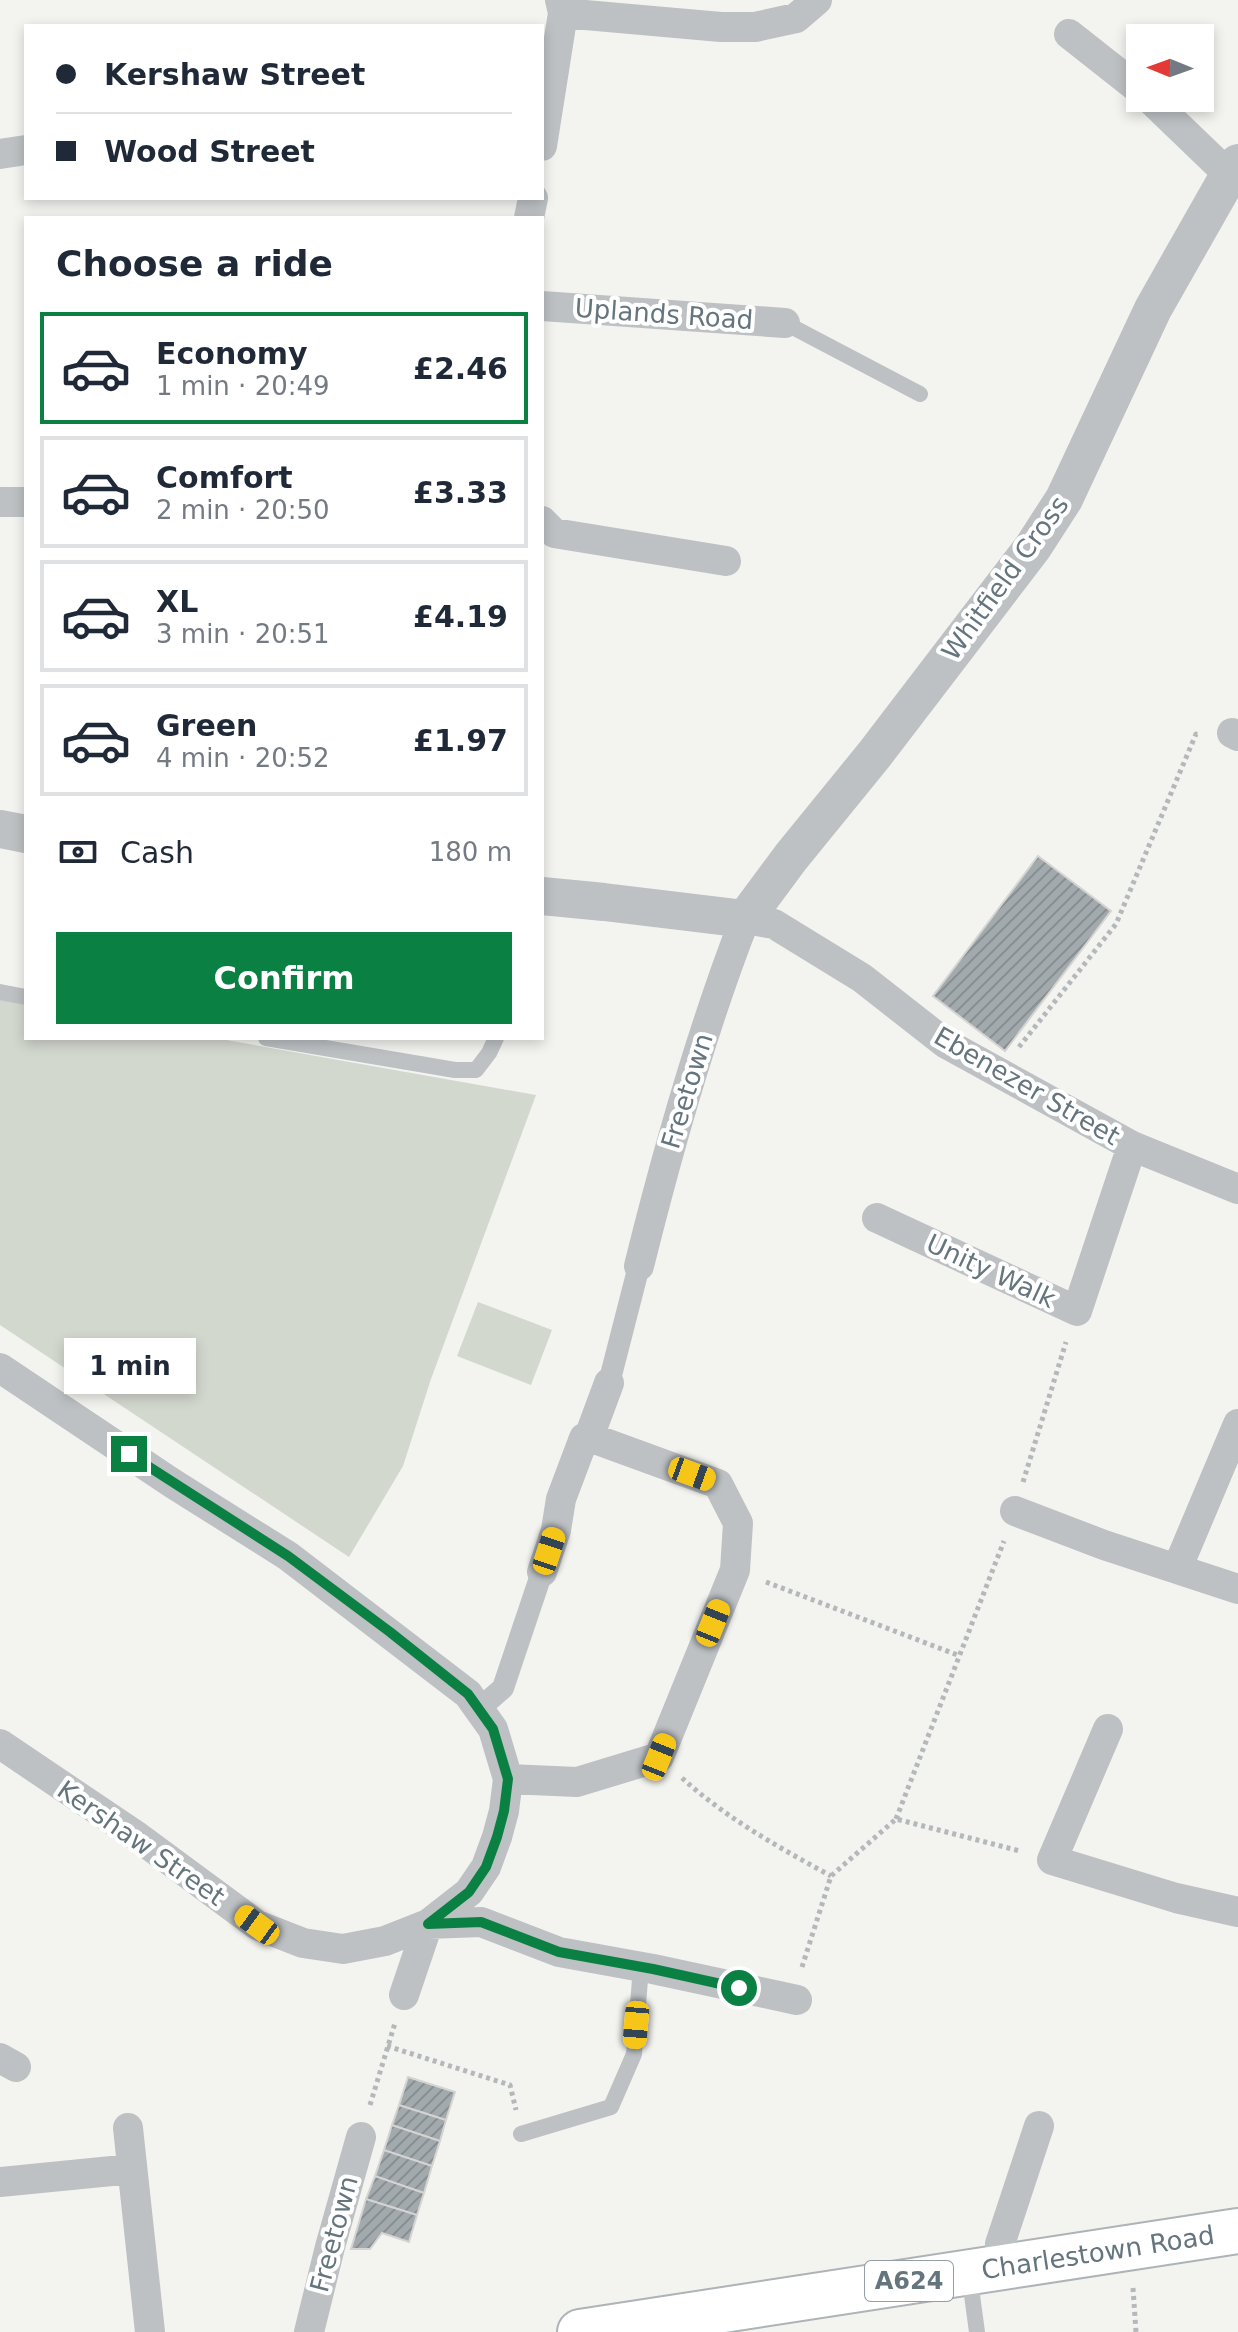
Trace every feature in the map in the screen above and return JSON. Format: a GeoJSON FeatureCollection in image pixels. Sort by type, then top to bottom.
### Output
{"type":"FeatureCollection","features":[{"type":"Feature","properties":{"kind":"main road","name":"Charlestown Road"},"geometry":{"type":"LineString","coordinates":[[580,2332],[750,2318],[985,2270],[1238,2231]]}},
{"type":"Feature","properties":{"kind":"street"},"geometry":{"type":"LineString","coordinates":[[544,132],[562,7],[721,27],[755,27],[796,18],[817,0]]}},
{"type":"Feature","properties":{"kind":"street"},"geometry":{"type":"LineString","coordinates":[[1069,34],[1126,79]]}},
{"type":"Feature","properties":{"kind":"street"},"geometry":{"type":"LineString","coordinates":[[1166,112],[1233,169]]}},
{"type":"Feature","properties":{"kind":"street"},"geometry":{"type":"LineString","coordinates":[[0,154],[24,150]]}},
{"type":"Feature","properties":{"kind":"street","name":"Whitfield Cross"},"geometry":{"type":"LineString","coordinates":[[745,919],[1041,535],[1064,499],[1153,309],[1233,169]]}},
{"type":"Feature","properties":{"kind":"street","name":"Uplands Road"},"geometry":{"type":"LineString","coordinates":[[544,306],[785,323]]}},
{"type":"Feature","properties":{"kind":"street"},"geometry":{"type":"LineString","coordinates":[[0,502],[24,502]]}},
{"type":"Feature","properties":{"kind":"street"},"geometry":{"type":"LineString","coordinates":[[544,523],[554,533],[726,561]]}},
{"type":"Feature","properties":{"kind":"street"},"geometry":{"type":"LineString","coordinates":[[0,829],[24,834]]}},
{"type":"Feature","properties":{"kind":"street"},"geometry":{"type":"LineString","coordinates":[[544,896],[745,919]]}},
{"type":"Feature","properties":{"kind":"street","name":"Ebenezer Street"},"geometry":{"type":"LineString","coordinates":[[745,919],[774,924],[862,978],[945,1043],[1132,1146],[1238,1189]]}},
{"type":"Feature","properties":{"kind":"street","name":"Freetown"},"geometry":{"type":"LineString","coordinates":[[639,1266],[667,1154],[723,976],[745,919]]}},
{"type":"Feature","properties":{"kind":"street","name":"Unity Walk"},"geometry":{"type":"LineString","coordinates":[[877,1218],[1077,1311],[1132,1146]]}},
{"type":"Feature","properties":{"kind":"street"},"geometry":{"type":"LineString","coordinates":[[589,1437],[609,1383],[639,1266]]}},
{"type":"Feature","properties":{"kind":"street"},"geometry":{"type":"LineString","coordinates":[[0,1368],[288,1556],[468,1694],[486,1719],[508,1779],[500,1824],[486,1867],[469,1892],[428,1924],[404,1995]]}},
{"type":"Feature","properties":{"kind":"street"},"geometry":{"type":"LineString","coordinates":[[1177,1569],[1238,1424]]}},
{"type":"Feature","properties":{"kind":"street"},"geometry":{"type":"LineString","coordinates":[[486,1719],[503,1688],[556,1530],[561,1499],[581,1441],[589,1437],[718,1484],[738,1523],[735,1570],[659,1757],[577,1782],[508,1779]]}},
{"type":"Feature","properties":{"kind":"street"},"geometry":{"type":"LineString","coordinates":[[1015,1511],[1104,1545],[1238,1589]]}},
{"type":"Feature","properties":{"kind":"street"},"geometry":{"type":"LineString","coordinates":[[1108,1729],[1052,1860],[1176,1898],[1238,1912]]}},
{"type":"Feature","properties":{"kind":"street","name":"Kershaw Street"},"geometry":{"type":"LineString","coordinates":[[0,1744],[138,1837],[257,1925],[303,1943],[343,1949],[385,1941],[428,1924],[481,1922],[559,1952],[797,2000]]}},
{"type":"Feature","properties":{"kind":"street"},"geometry":{"type":"LineString","coordinates":[[985,2270],[1000,2244],[1039,2126]]}},
{"type":"Feature","properties":{"kind":"street"},"geometry":{"type":"LineString","coordinates":[[128,2128],[150,2332]]}},
{"type":"Feature","properties":{"kind":"street","name":"Freetown"},"geometry":{"type":"LineString","coordinates":[[309,2332],[361,2137]]}},
{"type":"Feature","properties":{"kind":"street"},"geometry":{"type":"LineString","coordinates":[[0,2182],[132,2169]]}},
{"type":"Feature","properties":{"kind":"lane"},"geometry":{"type":"LineString","coordinates":[[785,323],[920,394]]}},
{"type":"Feature","properties":{"kind":"lane"},"geometry":{"type":"LineString","coordinates":[[0,992],[24,997]]}},
{"type":"Feature","properties":{"kind":"lane"},"geometry":{"type":"LineString","coordinates":[[294,1040],[455,1070],[476,1070],[495,1040]]}},
{"type":"Feature","properties":{"kind":"lane"},"geometry":{"type":"LineString","coordinates":[[521,2134],[611,2107],[634,2054],[641,1967]]}},
{"type":"Feature","properties":{"kind":"lane"},"geometry":{"type":"LineString","coordinates":[[977,2332],[985,2270]]}},
{"type":"Feature","properties":{"kind":"path"},"geometry":{"type":"LineString","coordinates":[[999,1073],[1116,924],[1196,734],[1226,746],[1235,735]]}},
{"type":"Feature","properties":{"kind":"path"},"geometry":{"type":"LineString","coordinates":[[797,2000],[803,1963],[831,1876],[896,1819],[1015,1511],[1042,1414],[1077,1311]]}},
{"type":"Feature","properties":{"kind":"path"},"geometry":{"type":"LineString","coordinates":[[735,1570],[960,1656]]}},
{"type":"Feature","properties":{"kind":"path"},"geometry":{"type":"LineString","coordinates":[[659,1757],[705,1799],[767,1841],[831,1876]]}},
{"type":"Feature","properties":{"kind":"path"},"geometry":{"type":"LineString","coordinates":[[896,1819],[1052,1860]]}},
{"type":"Feature","properties":{"kind":"path"},"geometry":{"type":"LineString","coordinates":[[361,2137],[404,1995]]}},
{"type":"Feature","properties":{"kind":"path"},"geometry":{"type":"LineString","coordinates":[[387,2046],[510,2085],[521,2134]]}},
{"type":"Feature","properties":{"kind":"shaded area"},"geometry":{"type":"Polygon","coordinates":[[[0,1000],[24,1004],[24,1040],[226,1040],[536,1095],[431,1379],[403,1466],[349,1557],[0,1325],[0,1000]]]}},
{"type":"Feature","properties":{"kind":"shaded area"},"geometry":{"type":"Polygon","coordinates":[[[478,1302],[552,1330],[531,1385],[457,1356],[478,1302]]]}},
{"type":"Feature","properties":{"kind":"building"},"geometry":{"type":"Polygon","coordinates":[[[1038,856],[1111,911],[1005,1051],[933,996],[1038,856]]]}},
{"type":"Feature","properties":{"kind":"building"},"geometry":{"type":"Polygon","coordinates":[[[408,2077],[455,2092],[446,2120],[399,2105],[408,2077]]]}},
{"type":"Feature","properties":{"kind":"building"},"geometry":{"type":"Polygon","coordinates":[[[399,2105],[446,2120],[440,2141],[392,2125],[399,2105]]]}},
{"type":"Feature","properties":{"kind":"building"},"geometry":{"type":"Polygon","coordinates":[[[392,2125],[440,2141],[432,2166],[384,2150],[392,2125]]]}},
{"type":"Feature","properties":{"kind":"building"},"geometry":{"type":"Polygon","coordinates":[[[384,2150],[432,2166],[424,2193],[375,2176],[384,2150]]]}},
{"type":"Feature","properties":{"kind":"building"},"geometry":{"type":"Polygon","coordinates":[[[375,2176],[424,2193],[417,2215],[366,2199],[375,2176]]]}},
{"type":"Feature","properties":{"kind":"building"},"geometry":{"type":"Polygon","coordinates":[[[366,2199],[417,2215],[409,2242],[382,2233],[370,2249],[351,2249],[366,2199]]]}},
{"type":"Feature","properties":{"kind":"route"},"geometry":{"type":"LineString","coordinates":[[129,1454],[288,1556],[390,1632],[468,1694],[493,1729],[508,1779],[497,1837],[486,1867],[469,1892],[428,1924],[481,1922],[559,1952],[739,1988]]}}]}
